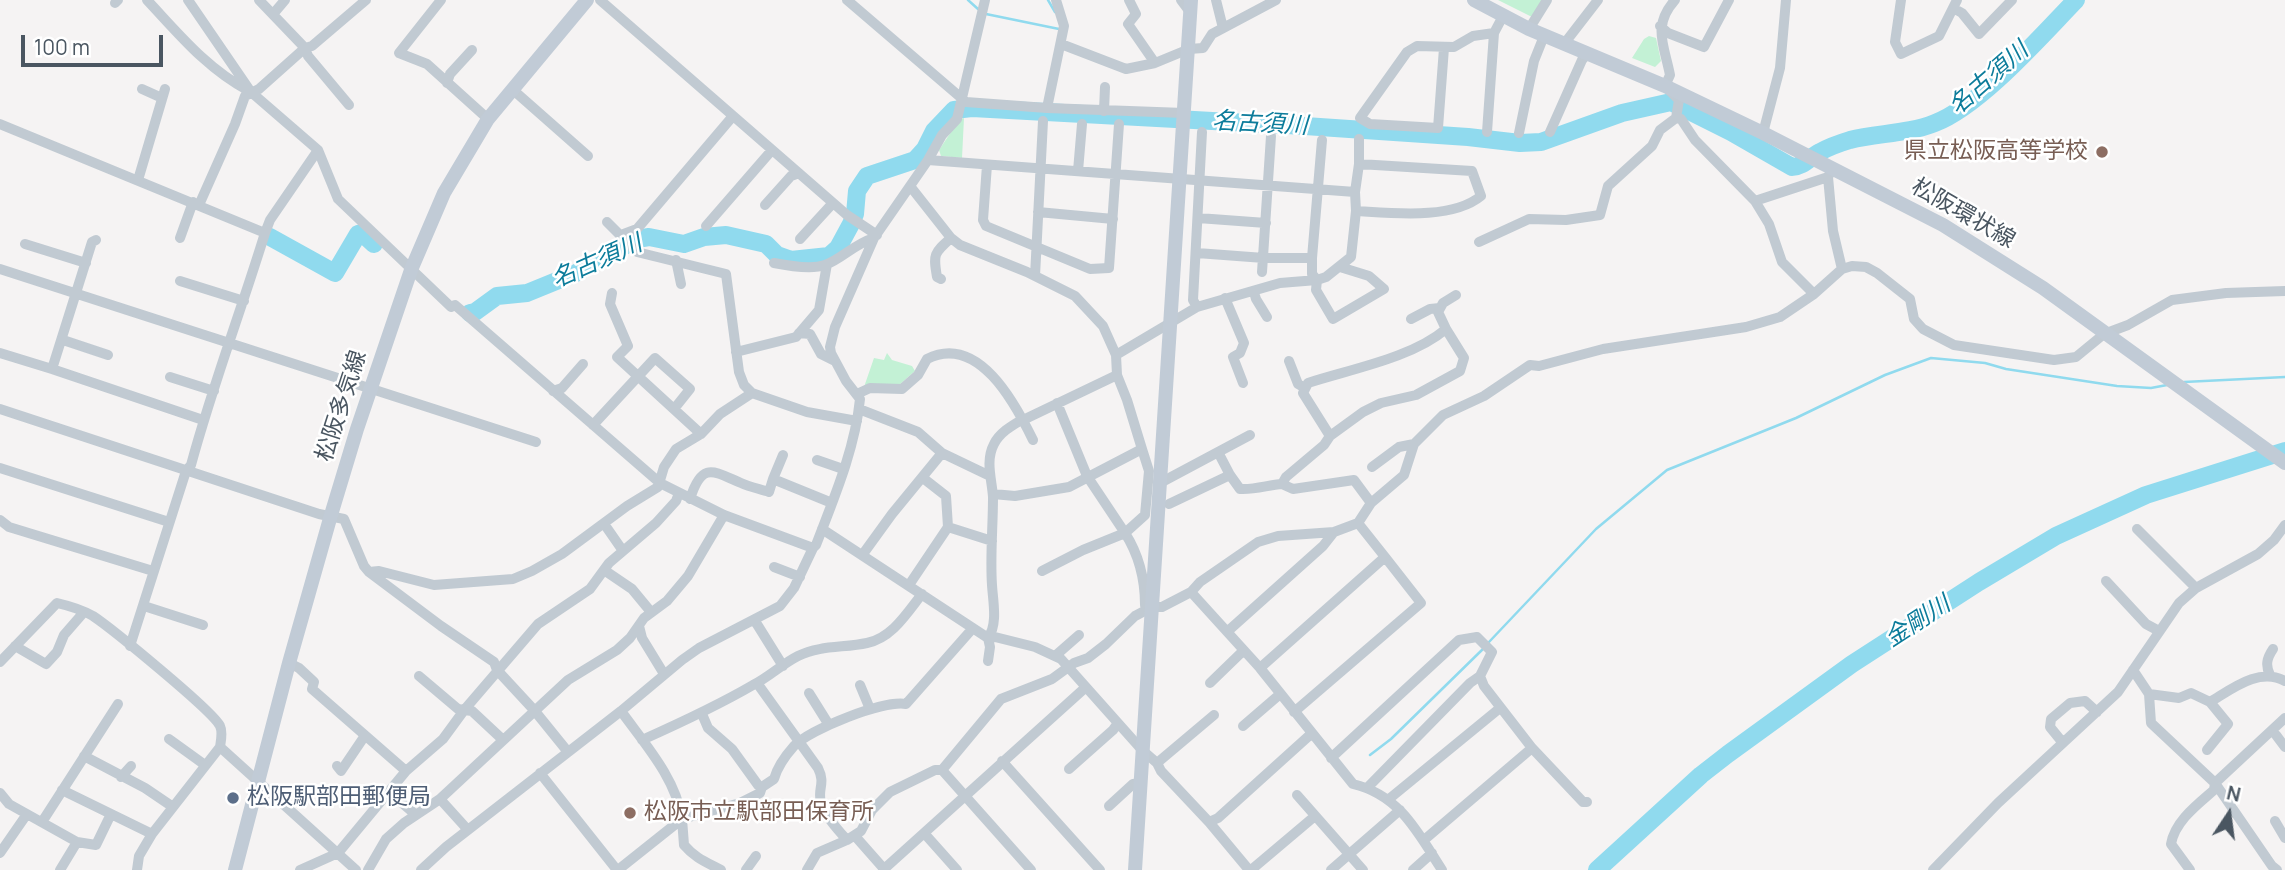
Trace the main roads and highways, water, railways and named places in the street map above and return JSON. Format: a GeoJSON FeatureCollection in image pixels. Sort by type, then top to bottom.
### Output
{"type":"FeatureCollection","features":[{"type":"Feature","properties":{"kind":"main road","name":"松阪多気線"},"geometry":{"type":"LineString","coordinates":[[235,870],[331,515],[411,270],[444,193],[488,119],[587,0]]}},
{"type":"Feature","properties":{"kind":"main road","name":"松阪環状線"},"geometry":{"type":"LineString","coordinates":[[1482,2],[1528,29],[1665,86],[1763,133],[1829,170],[1943,225],[2043,288],[2285,463]]}},
{"type":"Feature","properties":{"kind":"main road"},"geometry":{"type":"LineString","coordinates":[[1135,870],[1191,6]]}},
{"type":"Feature","properties":{"kind":"waterway"},"geometry":{"type":"LineString","coordinates":[[968,0],[978,9]]}},
{"type":"Feature","properties":{"kind":"waterway"},"geometry":{"type":"LineString","coordinates":[[1048,0],[1055,12]]}},
{"type":"Feature","properties":{"kind":"waterway","name":"名古須川"},"geometry":{"type":"LineString","coordinates":[[470,313],[497,296],[527,293],[576,273],[637,239],[649,237],[684,244],[704,237],[726,235],[766,244],[777,255],[791,260],[829,256],[838,248],[851,224],[855,214],[857,191],[867,176],[915,160],[925,149],[934,131],[954,110],[972,108],[1305,126],[1520,143],[1541,142],[1622,113],[1671,102],[1796,167],[1842,142],[1925,127],[1953,114],[2009,69],[2076,0]]}},
{"type":"Feature","properties":{"kind":"waterway"},"geometry":{"type":"LineString","coordinates":[[986,14],[1059,29]]}},
{"type":"Feature","properties":{"kind":"waterway","name":"名古須川"},"geometry":{"type":"LineString","coordinates":[[270,237],[335,273],[358,234],[362,233],[374,244]]}},
{"type":"Feature","properties":{"kind":"waterway"},"geometry":{"type":"LineString","coordinates":[[1489,642],[1596,529],[1667,470],[1796,418],[1885,375],[1931,358],[1985,363],[2006,369],[2117,386],[2151,388],[2167,385]]}},
{"type":"Feature","properties":{"kind":"waterway"},"geometry":{"type":"LineString","coordinates":[[2184,382],[2285,377]]}},
{"type":"Feature","properties":{"kind":"waterway","name":"金剛川"},"geometry":{"type":"LineString","coordinates":[[1597,870],[1701,775],[1728,754],[1852,664],[1979,582],[2056,536],[2146,495],[2285,451]]}},
{"type":"Feature","properties":{"kind":"waterway"},"geometry":{"type":"LineString","coordinates":[[1370,755],[1391,739],[1485,647]]}},
{"type":"Feature","properties":{"kind":"place","name":"県立松阪高等学校"},"geometry":{"type":"Point","coordinates":[2102,152]}},
{"type":"Feature","properties":{"kind":"place","name":"松阪駅部田郵便局"},"geometry":{"type":"Point","coordinates":[233,798]}},
{"type":"Feature","properties":{"kind":"place","name":"松阪市立駅部田保育所"},"geometry":{"type":"Point","coordinates":[630,813]}}]}
